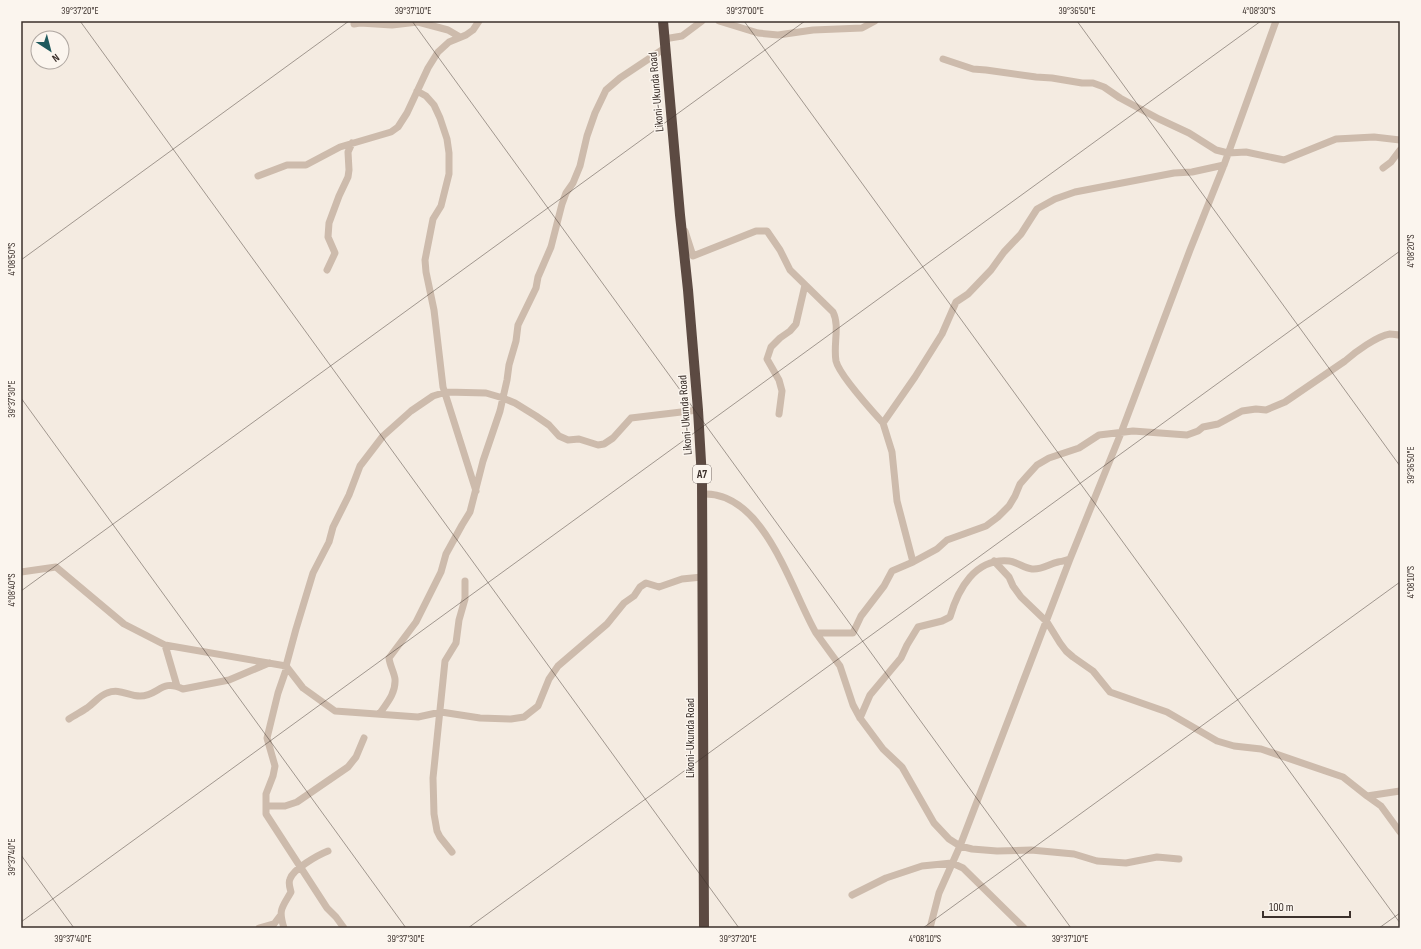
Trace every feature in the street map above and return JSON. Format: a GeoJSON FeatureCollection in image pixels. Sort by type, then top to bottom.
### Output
{"type":"FeatureCollection","features":[{"type":"Feature","properties":{"kind":"highway","name":"Likoni-Ukunda Road"},"geometry":{"type":"LineString","coordinates":[[663,21],[698,410],[702,494],[703,927]]}},
{"type":"Feature","properties":{"kind":"street"},"geometry":{"type":"LineString","coordinates":[[258,176],[287,165],[306,165],[340,147],[391,132],[398,127],[407,113],[428,68],[438,52],[449,42],[473,30],[479,21]]}},
{"type":"Feature","properties":{"kind":"street"},"geometry":{"type":"LineString","coordinates":[[380,713],[392,696],[395,680],[389,658],[416,622],[441,572],[446,554],[470,512],[483,461],[503,398],[509,366],[516,341],[518,325],[536,288],[538,277],[551,247],[562,204],[566,193],[574,183],[595,113],[606,90],[665,43],[682,36],[702,21]]}},
{"type":"Feature","properties":{"kind":"street"},"geometry":{"type":"LineString","coordinates":[[720,21],[758,33],[778,35],[812,30],[862,28],[875,21]]}},
{"type":"Feature","properties":{"kind":"street"},"geometry":{"type":"LineString","coordinates":[[930,928],[939,893],[960,846],[1070,559],[1121,433],[1190,250],[1224,165],[1276,21]]}},
{"type":"Feature","properties":{"kind":"street"},"geometry":{"type":"LineString","coordinates":[[354,24],[392,25],[418,22],[440,24],[460,37]]}},
{"type":"Feature","properties":{"kind":"street"},"geometry":{"type":"LineString","coordinates":[[943,59],[973,69],[1094,83],[1104,87],[1120,98],[1159,120],[1189,133],[1216,150],[1228,153],[1246,152],[1284,160],[1336,139],[1374,137],[1400,140]]}},
{"type":"Feature","properties":{"kind":"street"},"geometry":{"type":"LineString","coordinates":[[417,91],[426,96],[434,105],[447,139],[449,174],[441,206],[433,219],[425,260],[434,310],[443,386],[476,491]]}},
{"type":"Feature","properties":{"kind":"street"},"geometry":{"type":"LineString","coordinates":[[327,270],[335,253],[328,237],[329,223],[348,177],[348,152],[352,143]]}},
{"type":"Feature","properties":{"kind":"street"},"geometry":{"type":"LineString","coordinates":[[1383,168],[1391,162],[1400,150]]}},
{"type":"Feature","properties":{"kind":"street"},"geometry":{"type":"LineString","coordinates":[[883,423],[915,377],[942,334],[956,302],[968,294],[991,270],[1004,252],[1021,234],[1037,208],[1055,199],[1075,192],[1224,165]]}},
{"type":"Feature","properties":{"kind":"street"},"geometry":{"type":"LineString","coordinates":[[680,215],[693,256],[756,231],[767,231],[780,250],[790,270],[833,312],[836,319],[836,362],[843,374],[883,423],[892,452],[896,474],[897,501],[913,562]]}},
{"type":"Feature","properties":{"kind":"street"},"geometry":{"type":"LineString","coordinates":[[779,414],[782,391],[767,359],[771,348],[796,324],[805,285]]}},
{"type":"Feature","properties":{"kind":"street"},"geometry":{"type":"LineString","coordinates":[[816,633],[853,633],[862,616],[884,586],[892,572],[937,550],[947,540],[986,526],[1009,506],[1016,496],[1020,484],[1037,465],[1049,458],[1079,448],[1099,435],[1133,431],[1187,434],[1218,424],[1242,411],[1256,409],[1266,410],[1285,402],[1345,361],[1351,354],[1376,339],[1390,334],[1400,335]]}},
{"type":"Feature","properties":{"kind":"street"},"geometry":{"type":"LineString","coordinates":[[344,928],[327,908],[266,814],[266,794],[275,766],[267,738],[278,693],[313,573],[329,542],[333,527],[350,495],[360,466],[383,436],[394,425],[433,396],[446,392],[486,393],[503,398],[515,403],[536,416],[549,425],[559,436],[568,440],[579,439],[598,445],[604,444],[613,438],[631,418],[698,410]]}},
{"type":"Feature","properties":{"kind":"street"},"geometry":{"type":"LineString","coordinates":[[702,494],[720,495],[730,499],[756,519],[788,573],[805,615],[840,666],[853,705],[860,718],[883,749],[902,767],[934,823],[949,839],[960,846],[972,849],[998,851],[1031,850],[1074,854],[1097,861],[1126,863],[1157,857],[1179,860]]}},
{"type":"Feature","properties":{"kind":"street"},"geometry":{"type":"LineString","coordinates":[[860,718],[870,695],[901,658],[918,627],[942,621],[950,617],[953,606],[963,585],[979,567],[994,561],[1011,561],[1032,569],[1045,568],[1057,562],[1070,559]]}},
{"type":"Feature","properties":{"kind":"street"},"geometry":{"type":"LineString","coordinates":[[994,561],[1009,577],[1013,586],[1021,597],[1047,622],[1066,651],[1073,658],[1093,671],[1110,692],[1167,712],[1217,741],[1234,746],[1261,749],[1343,777],[1381,806],[1400,832]]}},
{"type":"Feature","properties":{"kind":"street"},"geometry":{"type":"LineString","coordinates":[[21,572],[56,567],[124,624],[165,645],[270,662],[286,667],[303,688],[335,710],[418,717],[441,712],[480,718],[511,719],[524,717],[538,706],[549,679],[558,666],[607,624],[624,603],[634,596],[640,586],[646,583],[659,587],[682,579],[702,577]]}},
{"type":"Feature","properties":{"kind":"street"},"geometry":{"type":"LineString","coordinates":[[452,852],[437,831],[434,814],[433,778],[441,712],[445,661],[456,643],[459,620],[465,599],[464,581]]}},
{"type":"Feature","properties":{"kind":"street"},"geometry":{"type":"LineString","coordinates":[[165,645],[177,686]]}},
{"type":"Feature","properties":{"kind":"street"},"geometry":{"type":"LineString","coordinates":[[69,719],[88,707],[105,693],[115,690],[139,696],[146,695],[169,685],[177,686],[183,689],[229,680],[270,662]]}},
{"type":"Feature","properties":{"kind":"street"},"geometry":{"type":"LineString","coordinates":[[267,806],[285,806],[297,802],[348,767],[356,757],[364,738]]}},
{"type":"Feature","properties":{"kind":"street"},"geometry":{"type":"LineString","coordinates":[[1367,796],[1400,791]]}},
{"type":"Feature","properties":{"kind":"street"},"geometry":{"type":"LineString","coordinates":[[284,928],[280,916],[281,908],[291,892],[289,884],[290,878],[300,867],[321,853],[328,851]]}},
{"type":"Feature","properties":{"kind":"street"},"geometry":{"type":"LineString","coordinates":[[852,895],[886,878],[922,866],[952,864],[964,868],[1024,928]]}},
{"type":"Feature","properties":{"kind":"street"},"geometry":{"type":"LineString","coordinates":[[258,928],[272,926],[280,916]]}}]}
